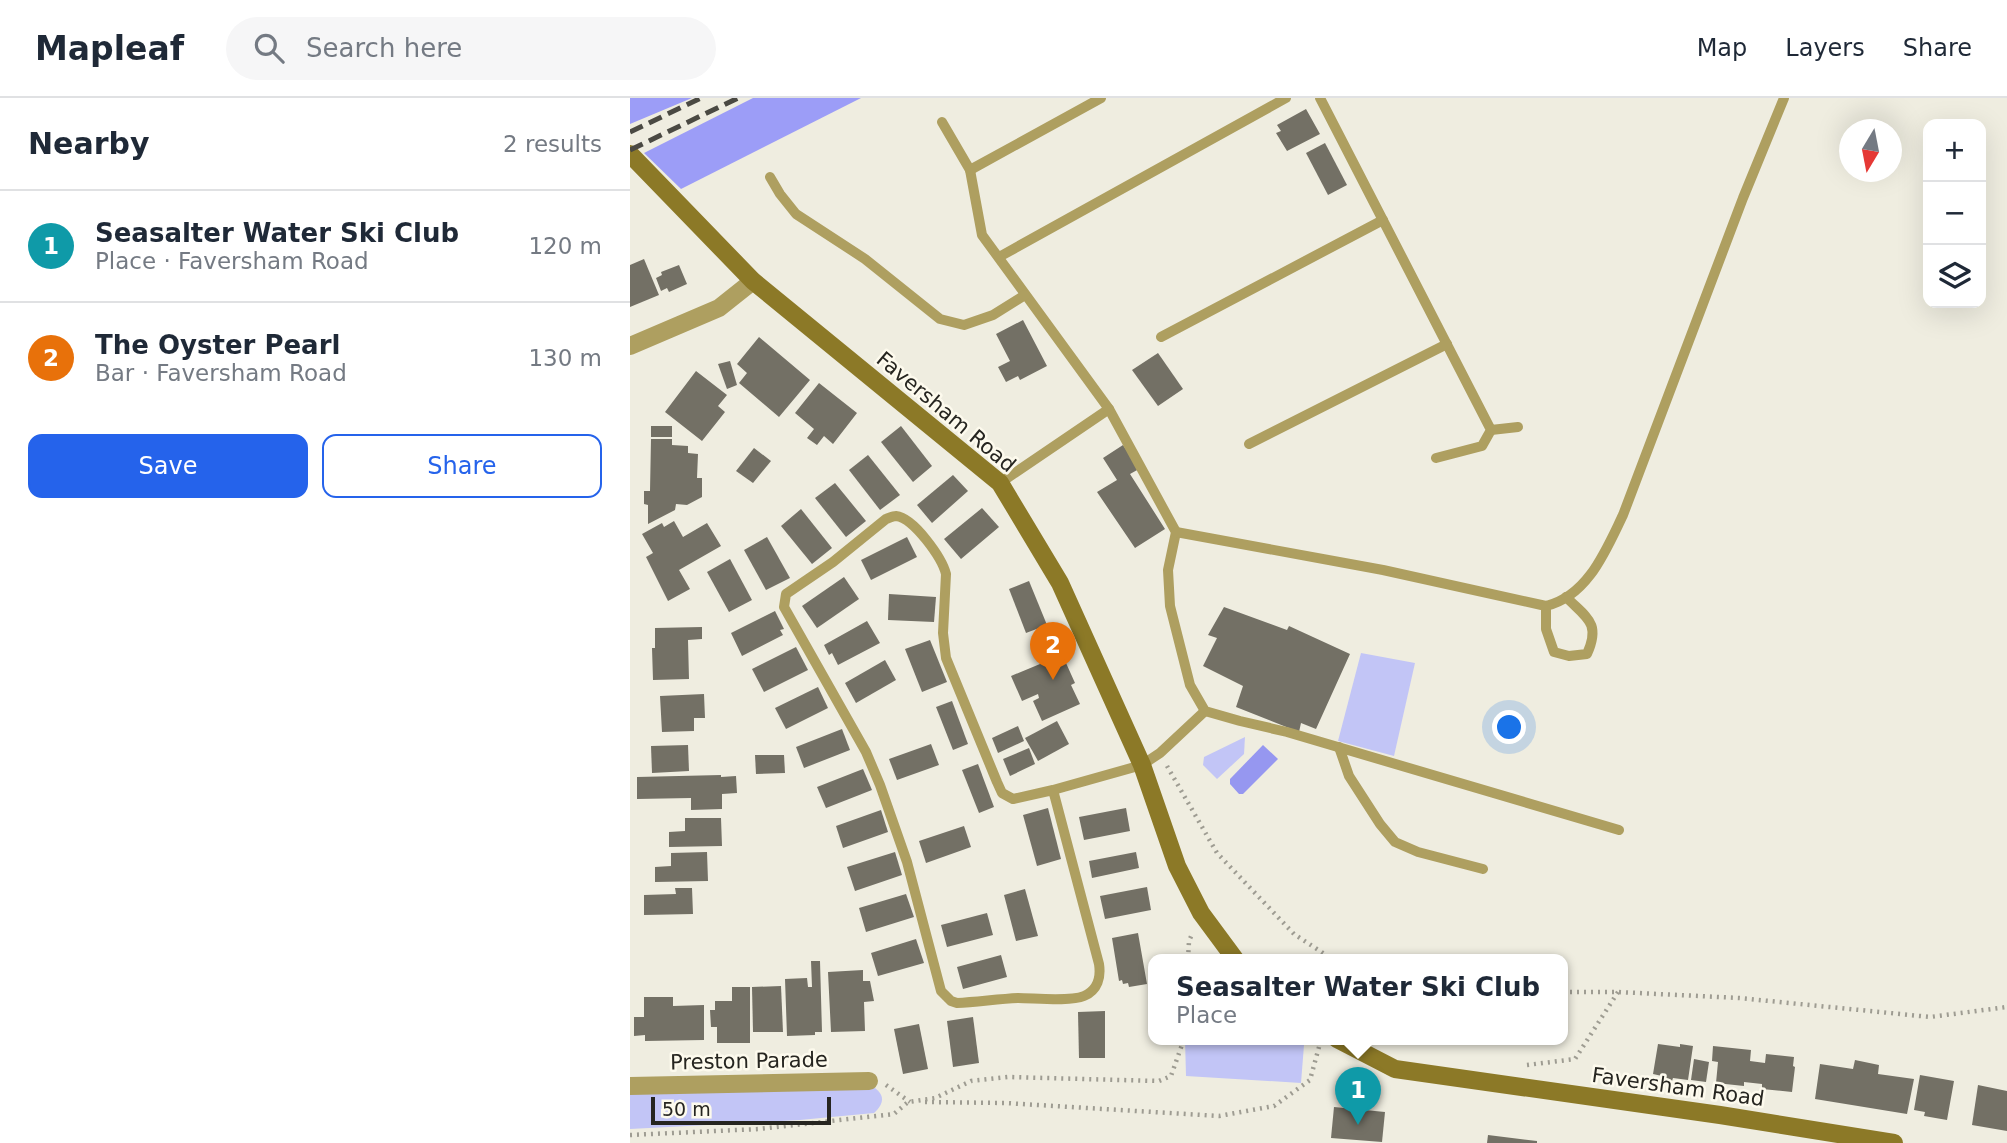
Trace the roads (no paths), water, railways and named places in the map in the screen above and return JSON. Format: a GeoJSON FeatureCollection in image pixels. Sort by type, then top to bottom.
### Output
{"type":"FeatureCollection","features":[{"type":"Feature","properties":{"kind":"street","name":"Faversham Road"},"geometry":{"type":"LineString","coordinates":[[630,154],[753,281],[1000,483],[1060,583],[1142,765],[1177,866],[1201,913],[1231,954]]}},
{"type":"Feature","properties":{"kind":"street"},"geometry":{"type":"LineString","coordinates":[[630,346],[719,308],[753,281]]}},
{"type":"Feature","properties":{"kind":"street","name":"Faversham Road"},"geometry":{"type":"LineString","coordinates":[[1349,1045],[1395,1069],[1720,1115],[1894,1143]]}},
{"type":"Feature","properties":{"kind":"street","name":"Preston Parade"},"geometry":{"type":"LineString","coordinates":[[630,1086],[869,1081]]}},
{"type":"Feature","properties":{"kind":"lane"},"geometry":{"type":"LineString","coordinates":[[970,170],[1101,98]]}},
{"type":"Feature","properties":{"kind":"lane"},"geometry":{"type":"LineString","coordinates":[[999,257],[1286,98]]}},
{"type":"Feature","properties":{"kind":"lane"},"geometry":{"type":"LineString","coordinates":[[1320,98],[1491,430]]}},
{"type":"Feature","properties":{"kind":"lane"},"geometry":{"type":"LineString","coordinates":[[1176,532],[1383,570],[1546,606],[1560,602],[1583,585],[1605,552],[1623,515],[1743,198],[1784,98]]}},
{"type":"Feature","properties":{"kind":"lane"},"geometry":{"type":"LineString","coordinates":[[942,122],[970,170],[982,235],[1109,410],[1176,532],[1168,570],[1170,607],[1190,685],[1205,710],[1619,830]]}},
{"type":"Feature","properties":{"kind":"lane"},"geometry":{"type":"LineString","coordinates":[[770,177],[796,214],[865,259],[940,319],[964,325],[993,315],[1025,295]]}},
{"type":"Feature","properties":{"kind":"lane"},"geometry":{"type":"LineString","coordinates":[[1161,337],[1383,220]]}},
{"type":"Feature","properties":{"kind":"lane"},"geometry":{"type":"LineString","coordinates":[[1249,443],[1447,344]]}},
{"type":"Feature","properties":{"kind":"lane"},"geometry":{"type":"LineString","coordinates":[[1000,483],[1109,410]]}},
{"type":"Feature","properties":{"kind":"lane"},"geometry":{"type":"LineString","coordinates":[[1491,430],[1518,427]]}},
{"type":"Feature","properties":{"kind":"lane"},"geometry":{"type":"LineString","coordinates":[[1436,458],[1482,446],[1491,430]]}},
{"type":"Feature","properties":{"kind":"lane"},"geometry":{"type":"LineString","coordinates":[[1054,790],[1099,964],[1100,978],[1097,985],[1090,992],[1075,999],[1014,998],[951,1002],[941,991],[907,862],[880,785],[866,752],[784,607],[786,594],[833,562],[886,519],[895,516],[911,523],[944,565],[946,574],[943,633],[946,658],[1002,793],[1013,799],[1142,765],[1160,753],[1205,710]]}},
{"type":"Feature","properties":{"kind":"lane"},"geometry":{"type":"LineString","coordinates":[[1546,606],[1546,629],[1553,652],[1569,656],[1587,654],[1594,639],[1592,623],[1566,597]]}},
{"type":"Feature","properties":{"kind":"lane"},"geometry":{"type":"LineString","coordinates":[[1339,747],[1349,776],[1395,842],[1418,852],[1483,869]]}},
{"type":"Feature","properties":{"kind":"railway"},"geometry":{"type":"LineString","coordinates":[[630,132],[701,98]]}},
{"type":"Feature","properties":{"kind":"railway"},"geometry":{"type":"LineString","coordinates":[[630,150],[738,98]]}},
{"type":"Feature","properties":{"kind":"place","name":"The Oyster Pearl"},"geometry":{"type":"Point","coordinates":[1053,680]}},
{"type":"Feature","properties":{"kind":"place","name":"Seasalter Water Ski Club"},"geometry":{"type":"Point","coordinates":[1358,1125]}}]}
